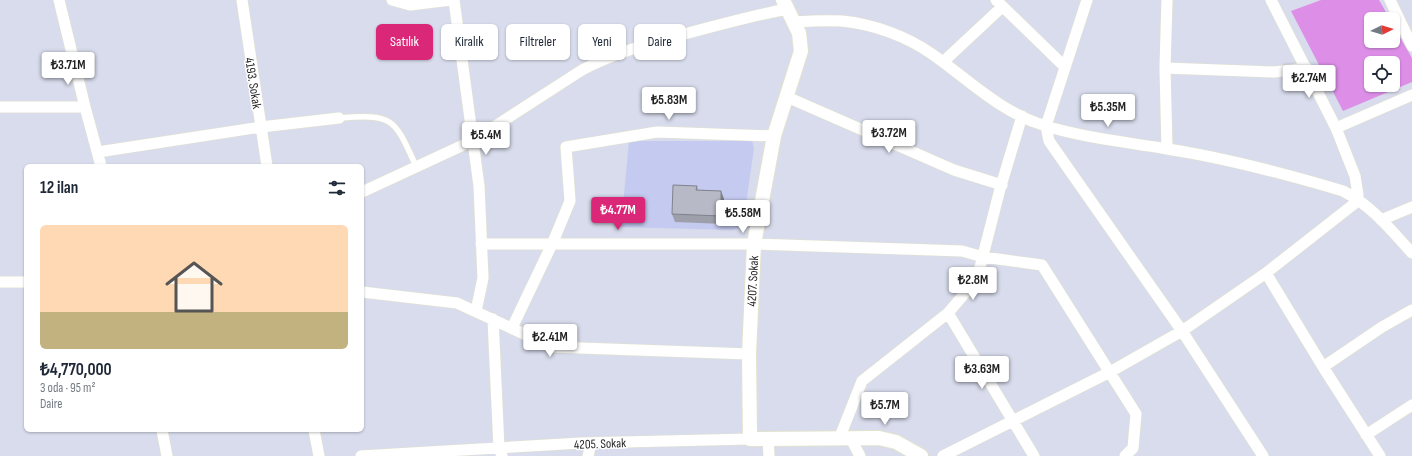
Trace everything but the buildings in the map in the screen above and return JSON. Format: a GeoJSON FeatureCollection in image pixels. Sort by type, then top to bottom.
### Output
{"type":"FeatureCollection","features":[{"type":"Feature","properties":{"kind":"street"},"geometry":{"type":"LineString","coordinates":[[59,0],[85,108],[101,164]]}},
{"type":"Feature","properties":{"kind":"street","name":"4193. Sokak"},"geometry":{"type":"LineString","coordinates":[[242,0],[267,164]]}},
{"type":"Feature","properties":{"kind":"street"},"geometry":{"type":"LineString","coordinates":[[392,0],[410,5],[453,0],[479,186],[483,278],[476,311]]}},
{"type":"Feature","properties":{"kind":"street"},"geometry":{"type":"LineString","coordinates":[[1087,0],[1046,126],[1049,141],[1182,331],[1263,456]]}},
{"type":"Feature","properties":{"kind":"street"},"geometry":{"type":"LineString","coordinates":[[1167,0],[1165,68],[1167,149]]}},
{"type":"Feature","properties":{"kind":"street"},"geometry":{"type":"LineString","coordinates":[[943,456],[1110,372],[1182,331],[1266,273],[1350,209],[1358,198],[1355,176],[1336,128],[1307,68],[1271,0]]}},
{"type":"Feature","properties":{"kind":"street"},"geometry":{"type":"LineString","coordinates":[[1390,0],[1412,46]]}},
{"type":"Feature","properties":{"kind":"street"},"geometry":{"type":"LineString","coordinates":[[942,62],[999,3],[1065,67]]}},
{"type":"Feature","properties":{"kind":"street"},"geometry":{"type":"LineString","coordinates":[[364,191],[472,141],[529,103],[599,61],[635,48],[742,18],[791,16],[864,25],[888,32],[913,42],[986,95],[1022,116],[1046,126],[1122,142],[1167,149],[1320,184],[1343,192],[1358,198],[1412,253]]}},
{"type":"Feature","properties":{"kind":"street","name":"4207. Sokak"},"geometry":{"type":"LineString","coordinates":[[750,439],[749,354],[754,244],[774,136],[801,51],[791,16]]}},
{"type":"Feature","properties":{"kind":"street"},"geometry":{"type":"LineString","coordinates":[[1165,68],[1274,72],[1307,68]]}},
{"type":"Feature","properties":{"kind":"street"},"geometry":{"type":"LineString","coordinates":[[1336,128],[1412,95]]}},
{"type":"Feature","properties":{"kind":"street"},"geometry":{"type":"LineString","coordinates":[[787,97],[954,170],[1002,185]]}},
{"type":"Feature","properties":{"kind":"street"},"geometry":{"type":"LineString","coordinates":[[0,107],[85,108]]}},
{"type":"Feature","properties":{"kind":"street"},"geometry":{"type":"LineString","coordinates":[[860,456],[845,439],[862,381],[948,313],[977,278],[1022,116]]}},
{"type":"Feature","properties":{"kind":"street"},"geometry":{"type":"LineString","coordinates":[[98,152],[261,127],[339,118]]}},
{"type":"Feature","properties":{"kind":"street"},"geometry":{"type":"LineString","coordinates":[[512,328],[553,242],[570,200],[566,147],[657,132],[774,136]]}},
{"type":"Feature","properties":{"kind":"street"},"geometry":{"type":"LineString","coordinates":[[1381,220],[1412,207]]}},
{"type":"Feature","properties":{"kind":"street"},"geometry":{"type":"LineString","coordinates":[[482,244],[553,242],[754,244],[962,251],[983,257],[1042,265],[1136,414],[1133,448],[1125,456]]}},
{"type":"Feature","properties":{"kind":"street"},"geometry":{"type":"LineString","coordinates":[[1266,273],[1323,368],[1380,456]]}},
{"type":"Feature","properties":{"kind":"street"},"geometry":{"type":"LineString","coordinates":[[0,282],[24,282]]}},
{"type":"Feature","properties":{"kind":"street"},"geometry":{"type":"LineString","coordinates":[[364,292],[457,303],[552,347],[749,354]]}},
{"type":"Feature","properties":{"kind":"street"},"geometry":{"type":"LineString","coordinates":[[1323,368],[1382,328],[1412,310]]}},
{"type":"Feature","properties":{"kind":"street"},"geometry":{"type":"LineString","coordinates":[[948,313],[1034,456]]}},
{"type":"Feature","properties":{"kind":"street"},"geometry":{"type":"LineString","coordinates":[[493,319],[500,452]]}},
{"type":"Feature","properties":{"kind":"street"},"geometry":{"type":"LineString","coordinates":[[1366,434],[1412,405]]}},
{"type":"Feature","properties":{"kind":"street"},"geometry":{"type":"LineString","coordinates":[[162,432],[167,456]]}},
{"type":"Feature","properties":{"kind":"street"},"geometry":{"type":"LineString","coordinates":[[314,432],[319,456]]}},
{"type":"Feature","properties":{"kind":"street","name":"4205. Sokak"},"geometry":{"type":"LineString","coordinates":[[361,456],[500,452],[591,443],[750,439],[879,438],[896,442],[921,456]]}},
{"type":"Feature","properties":{"kind":"street"},"geometry":{"type":"LineString","coordinates":[[768,439],[769,456]]}},
{"type":"Feature","properties":{"kind":"street"},"geometry":{"type":"LineString","coordinates":[[588,456],[591,443]]}},
{"type":"Feature","properties":{"kind":"lane"},"geometry":{"type":"LineString","coordinates":[[339,118],[374,116],[393,124],[400,131],[416,166]]}},
{"type":"Feature","properties":{"kind":"shaded area"},"geometry":{"type":"Polygon","coordinates":[[[1321,0],[1379,0],[1386,12],[1364,12],[1364,48],[1400,48],[1400,37],[1412,58],[1412,82],[1400,87],[1400,56],[1364,56],[1364,92],[1388,92],[1343,111],[1291,11],[1321,0]]]}},
{"type":"Feature","properties":{"kind":"shaded area"},"geometry":{"type":"Polygon","coordinates":[[[629,141],[752,141],[754,148],[743,225],[733,230],[621,227],[629,141]]]}}]}
